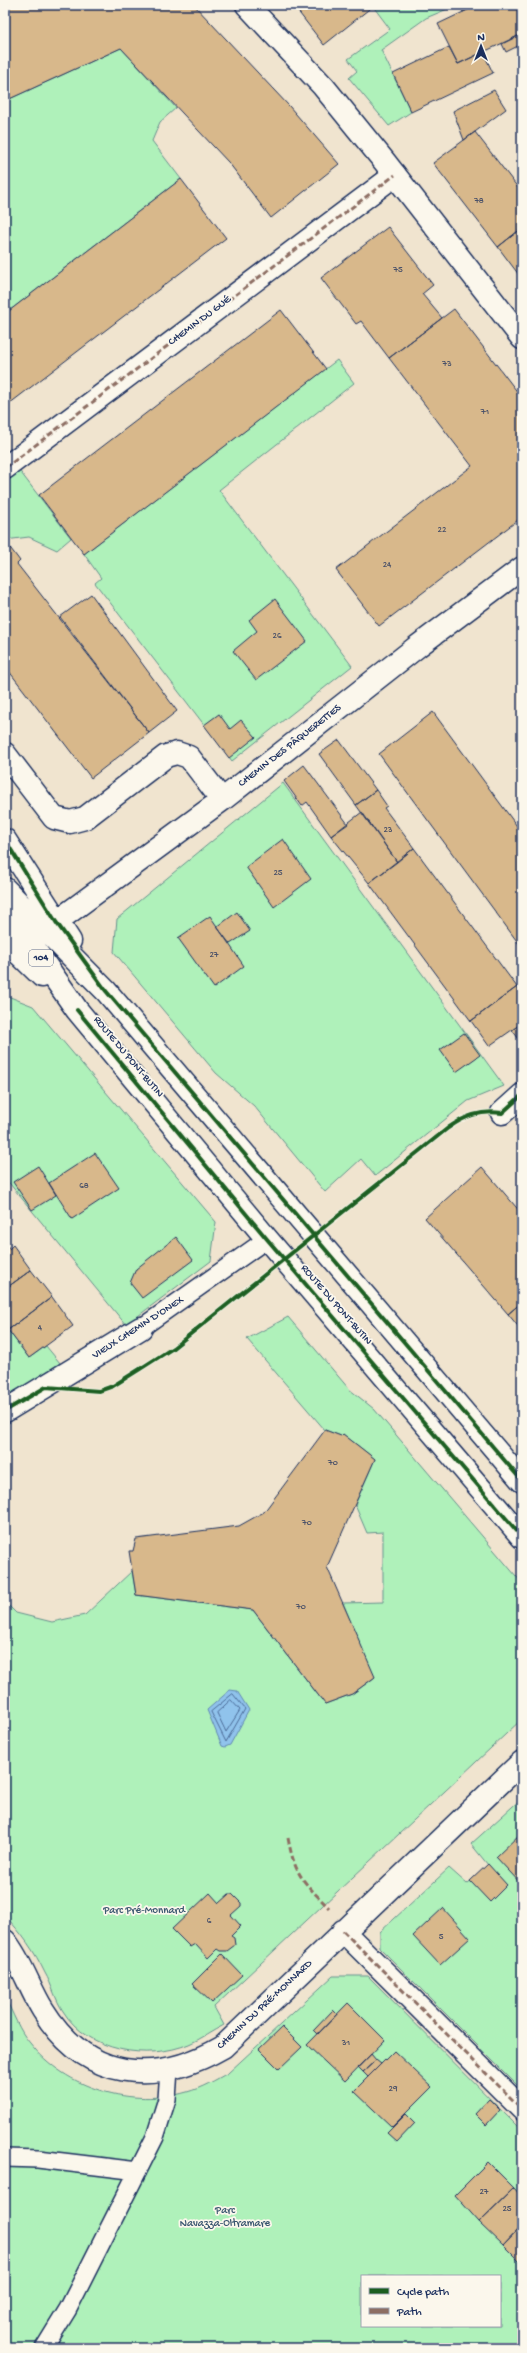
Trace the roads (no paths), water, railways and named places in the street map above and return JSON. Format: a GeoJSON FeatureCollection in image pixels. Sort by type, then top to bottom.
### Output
{"type":"FeatureCollection","features":[{"type":"Feature","properties":{"kind":"street"},"geometry":{"type":"LineString","coordinates":[[247,5],[323,86],[395,175],[522,338]]}},
{"type":"Feature","properties":{"kind":"street","name":"CHEMIN DU GUÉ"},"geometry":{"type":"LineString","coordinates":[[5,468],[395,175]]}},
{"type":"Feature","properties":{"kind":"street","name":"CHEMIN DES PÂQUERETTES"},"geometry":{"type":"LineString","coordinates":[[56,922],[222,800],[418,646],[522,568]]}},
{"type":"Feature","properties":{"kind":"street"},"geometry":{"type":"LineString","coordinates":[[5,754],[54,818],[70,822],[85,818],[166,756],[177,752],[189,757],[222,800]]}},
{"type":"Feature","properties":{"kind":"street"},"geometry":{"type":"LineString","coordinates":[[5,840],[56,922],[106,991]]}},
{"type":"Feature","properties":{"kind":"street","name":"104"},"geometry":{"type":"LineString","coordinates":[[5,889],[106,991],[522,1482]]}},
{"type":"Feature","properties":{"kind":"street","name":"ROUTE DU PONT-BUTIN"},"geometry":{"type":"LineString","coordinates":[[5,907],[77,1010],[267,1239],[522,1537]]}},
{"type":"Feature","properties":{"kind":"street"},"geometry":{"type":"LineString","coordinates":[[6,943],[77,1010]]}},
{"type":"Feature","properties":{"kind":"street"},"geometry":{"type":"LineString","coordinates":[[502,1113],[522,1095]]}},
{"type":"Feature","properties":{"kind":"street","name":"VIEUX CHEMIN D'ONEX"},"geometry":{"type":"LineString","coordinates":[[5,1411],[46,1388],[141,1328]]}},
{"type":"Feature","properties":{"kind":"street","name":"CHEMIN DU PRÉ-MONNARD"},"geometry":{"type":"LineString","coordinates":[[5,1941],[25,1973],[42,2009],[69,2044],[89,2057],[132,2072],[155,2072],[191,2063],[223,2047],[522,1762]]}},
{"type":"Feature","properties":{"kind":"street"},"geometry":{"type":"LineString","coordinates":[[343,1931],[522,2109]]}},
{"type":"Feature","properties":{"kind":"lane","name":"VIEUX CHEMIN D'ONEX"},"geometry":{"type":"LineString","coordinates":[[141,1328],[267,1239]]}},
{"type":"Feature","properties":{"kind":"lane"},"geometry":{"type":"LineString","coordinates":[[44,2348],[68,2309],[156,2137],[166,2099],[170,2069]]}},
{"type":"Feature","properties":{"kind":"lane"},"geometry":{"type":"LineString","coordinates":[[5,2158],[38,2159],[138,2171]]}},
{"type":"Feature","properties":{"kind":"water"},"geometry":{"type":"Polygon","coordinates":[[[230,1690],[237,1691],[249,1710],[230,1745],[225,1747],[222,1746],[207,1710],[230,1690]]]}},
{"type":"Feature","properties":{"kind":"park label","name":"Parc Pré-Monnard"},"geometry":{"type":"Point","coordinates":[144,1911]}},
{"type":"Feature","properties":{"kind":"park label","name":"Parc Navazza-Oltramare"},"geometry":{"type":"Point","coordinates":[225,2217]}}]}
